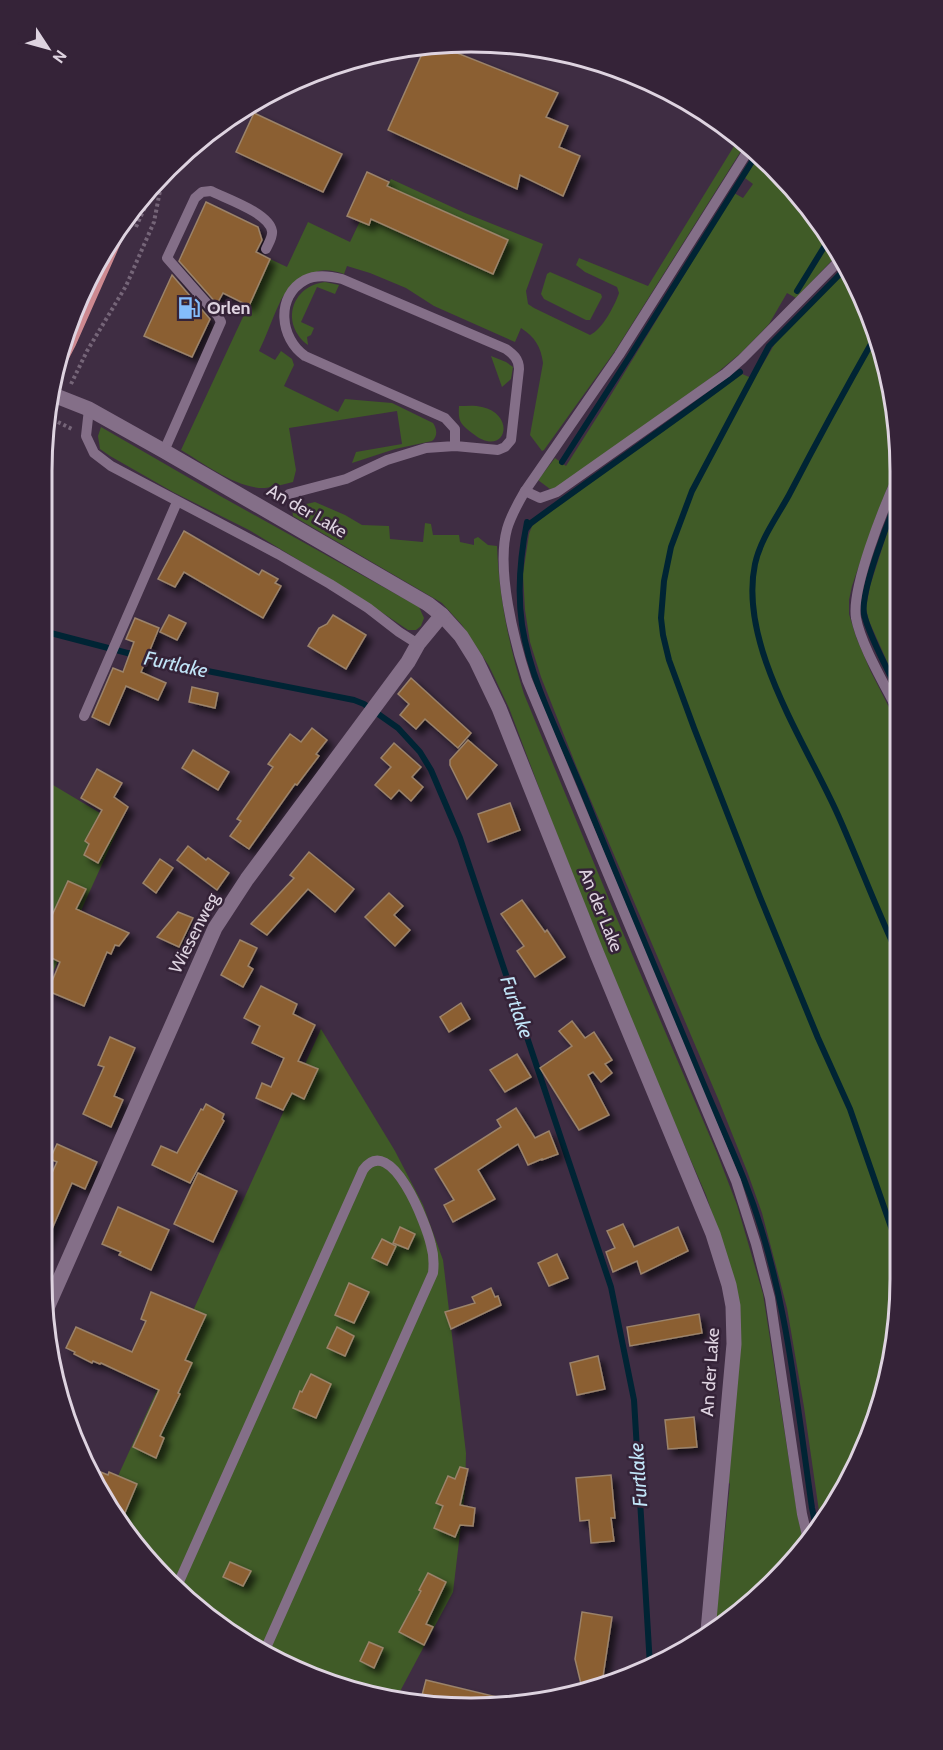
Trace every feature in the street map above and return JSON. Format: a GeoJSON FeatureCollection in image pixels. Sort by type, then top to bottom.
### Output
{"type":"FeatureCollection","features":[{"type":"Feature","properties":{"kind":"street","name":"An der Lake"},"geometry":{"type":"LineString","coordinates":[[60,398],[89,410],[164,451],[418,598],[442,615],[461,636],[476,660],[500,708],[593,944],[714,1234],[729,1285],[733,1306],[734,1344],[709,1624]]}},
{"type":"Feature","properties":{"kind":"street","name":"Wiesenweg"},"geometry":{"type":"LineString","coordinates":[[53,1295],[215,928],[247,879],[408,662],[418,644],[442,615]]}},
{"type":"Feature","properties":{"kind":"lane"},"geometry":{"type":"LineString","coordinates":[[746,154],[619,355],[514,509],[507,529],[504,554],[513,630],[526,680],[736,1181],[756,1244],[770,1298],[806,1531]]}},
{"type":"Feature","properties":{"kind":"lane"},"geometry":{"type":"LineString","coordinates":[[164,451],[221,322],[167,258],[195,198],[202,192],[211,191],[261,215],[272,230],[272,236],[266,249]]}},
{"type":"Feature","properties":{"kind":"lane"},"geometry":{"type":"LineString","coordinates":[[525,491],[540,498],[557,492],[726,373],[835,265]]}},
{"type":"Feature","properties":{"kind":"lane"},"geometry":{"type":"LineString","coordinates":[[289,494],[346,479],[397,456],[426,448],[455,446],[498,450],[511,440],[519,369],[515,356],[506,349],[342,279],[314,277],[300,284],[286,302],[284,318],[290,339],[299,351],[305,356],[445,418],[455,429],[455,446]]}},
{"type":"Feature","properties":{"kind":"lane"},"geometry":{"type":"LineString","coordinates":[[89,410],[86,436],[94,453],[111,466],[330,584],[362,603],[418,644]]}},
{"type":"Feature","properties":{"kind":"lane"},"geometry":{"type":"LineString","coordinates":[[890,495],[863,572],[855,607],[856,620],[862,638],[890,695]]}},
{"type":"Feature","properties":{"kind":"lane"},"geometry":{"type":"LineString","coordinates":[[84,716],[177,502]]}},
{"type":"Feature","properties":{"kind":"lane"},"geometry":{"type":"LineString","coordinates":[[180,1580],[363,1170],[371,1162],[383,1161],[398,1173],[422,1219],[432,1248],[433,1274],[268,1644]]}},
{"type":"Feature","properties":{"kind":"path"},"geometry":{"type":"LineString","coordinates":[[74,379],[87,351],[126,286],[154,222],[160,191]]}},
{"type":"Feature","properties":{"kind":"path"},"geometry":{"type":"LineString","coordinates":[[55,422],[86,436]]}},
{"type":"Feature","properties":{"kind":"green space"},"geometry":{"type":"Polygon","coordinates":[[[735,145],[741,151],[615,351],[544,450],[542,451],[530,435],[543,363],[539,347],[530,335],[521,328],[515,342],[434,306],[406,288],[347,266],[344,274],[324,270],[314,273],[286,292],[259,351],[275,360],[281,351],[292,359],[294,365],[284,386],[338,412],[345,399],[392,403],[433,423],[436,432],[434,439],[352,463],[356,452],[402,444],[397,411],[289,428],[296,470],[293,482],[265,488],[232,480],[181,450],[270,259],[287,267],[308,222],[350,242],[360,221],[368,225],[371,219],[507,240],[387,186],[391,179],[465,213],[543,244],[526,291],[528,304],[590,335],[603,323],[619,293],[617,287],[585,272],[576,265],[579,258],[648,286],[735,145]]]}},
{"type":"Feature","properties":{"kind":"green space"},"geometry":{"type":"Polygon","coordinates":[[[755,162],[804,216],[833,260],[796,298],[787,293],[769,324],[742,352],[712,377],[556,488],[550,489],[538,480],[555,458],[566,466],[734,193],[743,198],[753,184],[745,178],[755,162]]]}},
{"type":"Feature","properties":{"kind":"green space"},"geometry":{"type":"Polygon","coordinates":[[[550,272],[601,294],[602,297],[590,320],[544,299],[541,294],[547,274],[550,272]]]}},
{"type":"Feature","properties":{"kind":"green space"},"geometry":{"type":"Polygon","coordinates":[[[841,275],[859,311],[876,363],[890,444],[890,481],[852,586],[849,614],[870,670],[890,709],[890,1306],[882,1360],[868,1413],[847,1464],[819,1512],[787,1308],[762,1213],[719,1101],[577,768],[541,677],[530,642],[523,574],[532,526],[742,374],[754,379],[777,340],[841,275]]]}},
{"type":"Feature","properties":{"kind":"green space"},"geometry":{"type":"Polygon","coordinates":[[[325,282],[339,285],[335,294],[317,287],[301,322],[314,328],[311,335],[307,337],[308,345],[294,327],[293,307],[297,298],[304,291],[313,285],[325,282]]]}},
{"type":"Feature","properties":{"kind":"green space"},"geometry":{"type":"Polygon","coordinates":[[[491,356],[513,367],[511,379],[502,387],[491,356]]]}},
{"type":"Feature","properties":{"kind":"green space"},"geometry":{"type":"Polygon","coordinates":[[[459,406],[479,406],[493,412],[500,418],[503,426],[503,433],[499,439],[483,440],[468,430],[461,422],[459,406]]]}},
{"type":"Feature","properties":{"kind":"green space"},"geometry":{"type":"Polygon","coordinates":[[[101,427],[419,607],[424,618],[421,626],[416,630],[408,630],[356,595],[249,530],[173,492],[110,456],[100,449],[98,436],[101,427]]]}},
{"type":"Feature","properties":{"kind":"green space"},"geometry":{"type":"Polygon","coordinates":[[[315,502],[362,525],[389,526],[390,539],[423,542],[425,523],[431,524],[433,535],[459,535],[460,542],[474,545],[474,539],[478,537],[488,545],[497,546],[506,621],[524,694],[717,1153],[737,1205],[763,1294],[802,1536],[768,1575],[716,1619],[730,1484],[727,1480],[741,1334],[739,1313],[706,1195],[644,1053],[509,708],[489,666],[462,625],[442,603],[293,516],[293,507],[315,502]]]}},
{"type":"Feature","properties":{"kind":"green space"},"geometry":{"type":"Polygon","coordinates":[[[890,525],[890,668],[869,621],[866,608],[870,586],[890,525]]]}},
{"type":"Feature","properties":{"kind":"green space"},"geometry":{"type":"Polygon","coordinates":[[[52,784],[120,825],[52,974],[52,784]]]}},
{"type":"Feature","properties":{"kind":"green space"},"geometry":{"type":"Polygon","coordinates":[[[321,1029],[395,1151],[423,1205],[443,1260],[466,1453],[465,1491],[453,1592],[400,1691],[363,1683],[311,1666],[286,1654],[216,1611],[195,1594],[156,1555],[111,1491],[321,1029]]]}},
{"type":"Feature","properties":{"kind":"building"},"geometry":{"type":"Polygon","coordinates":[[[456,53],[558,93],[546,117],[568,126],[559,147],[580,156],[563,196],[520,175],[517,189],[388,130],[421,56],[456,53]]]}},
{"type":"Feature","properties":{"kind":"building"},"geometry":{"type":"Polygon","coordinates":[[[255,113],[342,154],[323,192],[236,152],[255,113]]]}},
{"type":"Feature","properties":{"kind":"building"},"geometry":{"type":"Polygon","coordinates":[[[367,172],[389,182],[387,186],[508,240],[493,274],[371,219],[369,225],[347,216],[367,172]]]}},
{"type":"Feature","properties":{"kind":"building"},"geometry":{"type":"Polygon","coordinates":[[[206,202],[258,227],[262,240],[256,252],[270,259],[249,306],[223,293],[217,304],[179,261],[206,202]]]}},
{"type":"Feature","properties":{"kind":"building"},"geometry":{"type":"Polygon","coordinates":[[[172,275],[210,319],[192,357],[144,336],[172,275]]]}},
{"type":"Feature","properties":{"kind":"building"},"geometry":{"type":"Polygon","coordinates":[[[184,531],[259,575],[262,570],[278,579],[275,583],[281,586],[263,618],[184,572],[175,587],[158,579],[184,531]]]}},
{"type":"Feature","properties":{"kind":"building"},"geometry":{"type":"Polygon","coordinates":[[[169,615],[186,623],[177,640],[160,632],[169,615]]]}},
{"type":"Feature","properties":{"kind":"building"},"geometry":{"type":"Polygon","coordinates":[[[333,615],[366,635],[346,669],[308,646],[319,628],[327,624],[333,615]]]}},
{"type":"Feature","properties":{"kind":"building"},"geometry":{"type":"Polygon","coordinates":[[[135,618],[159,628],[141,672],[166,683],[158,700],[126,686],[109,725],[92,717],[113,668],[123,672],[134,642],[126,639],[135,618]]]}},
{"type":"Feature","properties":{"kind":"building"},"geometry":{"type":"Polygon","coordinates":[[[411,678],[471,733],[458,748],[425,719],[416,729],[400,715],[409,704],[398,694],[411,678]]]}},
{"type":"Feature","properties":{"kind":"building"},"geometry":{"type":"Polygon","coordinates":[[[192,687],[218,693],[215,708],[189,702],[192,687]]]}},
{"type":"Feature","properties":{"kind":"building"},"geometry":{"type":"Polygon","coordinates":[[[312,728],[327,740],[316,754],[319,756],[297,785],[295,784],[249,849],[230,836],[241,821],[237,819],[273,767],[268,764],[290,734],[301,742],[312,728]]]}},
{"type":"Feature","properties":{"kind":"building"},"geometry":{"type":"Polygon","coordinates":[[[468,740],[497,765],[467,799],[450,765],[450,760],[468,740]]]}},
{"type":"Feature","properties":{"kind":"building"},"geometry":{"type":"Polygon","coordinates":[[[394,743],[421,767],[412,777],[423,787],[411,801],[399,790],[391,799],[375,785],[391,767],[381,758],[394,743]]]}},
{"type":"Feature","properties":{"kind":"building"},"geometry":{"type":"Polygon","coordinates":[[[193,750],[229,772],[218,790],[182,768],[193,750]]]}},
{"type":"Feature","properties":{"kind":"building"},"geometry":{"type":"Polygon","coordinates":[[[97,769],[122,783],[114,797],[128,807],[98,863],[84,855],[89,844],[85,841],[102,810],[81,798],[97,769]]]}},
{"type":"Feature","properties":{"kind":"building"},"geometry":{"type":"Polygon","coordinates":[[[510,803],[520,830],[488,842],[478,814],[510,803]]]}},
{"type":"Feature","properties":{"kind":"building"},"geometry":{"type":"Polygon","coordinates":[[[188,846],[229,873],[217,890],[177,860],[188,846]]]}},
{"type":"Feature","properties":{"kind":"building"},"geometry":{"type":"Polygon","coordinates":[[[309,852],[354,889],[335,912],[308,889],[267,935],[251,924],[294,878],[290,875],[309,852]]]}},
{"type":"Feature","properties":{"kind":"building"},"geometry":{"type":"Polygon","coordinates":[[[160,859],[173,868],[156,893],[143,883],[160,859]]]}},
{"type":"Feature","properties":{"kind":"building"},"geometry":{"type":"Polygon","coordinates":[[[68,881],[86,889],[76,909],[129,933],[119,946],[115,945],[111,954],[107,952],[84,1006],[52,993],[52,981],[60,962],[52,958],[52,915],[68,881]]]}},
{"type":"Feature","properties":{"kind":"building"},"geometry":{"type":"Polygon","coordinates":[[[389,893],[403,906],[394,915],[410,930],[395,946],[365,917],[389,893]]]}},
{"type":"Feature","properties":{"kind":"building"},"geometry":{"type":"Polygon","coordinates":[[[522,900],[545,932],[547,930],[565,957],[535,977],[517,951],[524,946],[501,914],[522,900]]]}},
{"type":"Feature","properties":{"kind":"building"},"geometry":{"type":"Polygon","coordinates":[[[178,912],[193,918],[179,947],[157,937],[178,912]]]}},
{"type":"Feature","properties":{"kind":"building"},"geometry":{"type":"Polygon","coordinates":[[[240,940],[257,948],[248,966],[253,969],[243,987],[221,975],[240,940]]]}},
{"type":"Feature","properties":{"kind":"building"},"geometry":{"type":"Polygon","coordinates":[[[261,986],[297,1004],[293,1014],[315,1025],[298,1061],[318,1069],[304,1099],[292,1093],[283,1110],[256,1098],[262,1083],[271,1087],[284,1058],[252,1043],[260,1026],[244,1018],[261,986]]]}},
{"type":"Feature","properties":{"kind":"building"},"geometry":{"type":"Polygon","coordinates":[[[461,1003],[470,1019],[449,1032],[440,1017],[461,1003]]]}},
{"type":"Feature","properties":{"kind":"building"},"geometry":{"type":"Polygon","coordinates":[[[572,1021],[585,1038],[594,1032],[612,1060],[605,1064],[612,1073],[601,1082],[593,1072],[588,1075],[609,1115],[579,1130],[540,1068],[572,1046],[559,1031],[572,1021]]]}},
{"type":"Feature","properties":{"kind":"building"},"geometry":{"type":"Polygon","coordinates":[[[110,1037],[135,1048],[114,1096],[123,1100],[111,1127],[83,1114],[104,1067],[98,1065],[110,1037]]]}},
{"type":"Feature","properties":{"kind":"building"},"geometry":{"type":"Polygon","coordinates":[[[517,1054],[531,1077],[505,1092],[490,1070],[517,1054]]]}},
{"type":"Feature","properties":{"kind":"building"},"geometry":{"type":"Polygon","coordinates":[[[206,1104],[224,1114],[222,1119],[224,1121],[190,1183],[152,1165],[161,1146],[177,1153],[206,1104]]]}},
{"type":"Feature","properties":{"kind":"building"},"geometry":{"type":"Polygon","coordinates":[[[516,1108],[535,1138],[549,1131],[558,1154],[528,1165],[518,1144],[478,1170],[495,1199],[453,1222],[444,1205],[454,1200],[435,1169],[501,1127],[497,1120],[516,1108]]]}},
{"type":"Feature","properties":{"kind":"building"},"geometry":{"type":"Polygon","coordinates":[[[57,1144],[97,1162],[85,1189],[72,1183],[52,1229],[52,1173],[57,1162],[52,1160],[57,1144]]]}},
{"type":"Feature","properties":{"kind":"building"},"geometry":{"type":"Polygon","coordinates":[[[198,1173],[237,1191],[213,1242],[174,1224],[198,1173]]]}},
{"type":"Feature","properties":{"kind":"building"},"geometry":{"type":"Polygon","coordinates":[[[118,1207],[169,1230],[151,1270],[119,1255],[121,1252],[102,1244],[118,1207]]]}},
{"type":"Feature","properties":{"kind":"building"},"geometry":{"type":"Polygon","coordinates":[[[623,1224],[634,1247],[678,1227],[688,1251],[641,1274],[637,1261],[613,1272],[606,1252],[615,1248],[607,1231],[623,1224]]]}},
{"type":"Feature","properties":{"kind":"building"},"geometry":{"type":"Polygon","coordinates":[[[400,1227],[415,1234],[408,1249],[393,1243],[400,1227]]]}},
{"type":"Feature","properties":{"kind":"building"},"geometry":{"type":"Polygon","coordinates":[[[382,1239],[396,1246],[387,1265],[372,1258],[382,1239]]]}},
{"type":"Feature","properties":{"kind":"building"},"geometry":{"type":"Polygon","coordinates":[[[557,1254],[568,1278],[549,1286],[538,1263],[557,1254]]]}},
{"type":"Feature","properties":{"kind":"building"},"geometry":{"type":"Polygon","coordinates":[[[349,1283],[369,1292],[354,1323],[335,1315],[349,1283]]]}},
{"type":"Feature","properties":{"kind":"building"},"geometry":{"type":"Polygon","coordinates":[[[491,1288],[495,1297],[498,1296],[501,1305],[451,1329],[445,1312],[475,1303],[472,1297],[491,1288]]]}},
{"type":"Feature","properties":{"kind":"building"},"geometry":{"type":"Polygon","coordinates":[[[151,1292],[206,1315],[185,1360],[192,1363],[160,1436],[164,1438],[156,1458],[133,1447],[159,1390],[101,1363],[93,1361],[92,1363],[66,1348],[76,1327],[132,1352],[146,1321],[141,1319],[151,1292]]]}},
{"type":"Feature","properties":{"kind":"building"},"geometry":{"type":"Polygon","coordinates":[[[699,1314],[702,1333],[630,1346],[627,1327],[699,1314]]]}},
{"type":"Feature","properties":{"kind":"building"},"geometry":{"type":"Polygon","coordinates":[[[337,1327],[354,1336],[345,1356],[327,1348],[337,1327]]]}},
{"type":"Feature","properties":{"kind":"building"},"geometry":{"type":"Polygon","coordinates":[[[598,1356],[605,1389],[577,1395],[570,1363],[598,1356]]]}},
{"type":"Feature","properties":{"kind":"building"},"geometry":{"type":"Polygon","coordinates":[[[311,1374],[331,1384],[316,1418],[293,1408],[311,1374]]]}},
{"type":"Feature","properties":{"kind":"building"},"geometry":{"type":"Polygon","coordinates":[[[694,1417],[697,1447],[668,1449],[665,1420],[694,1417]]]}},
{"type":"Feature","properties":{"kind":"building"},"geometry":{"type":"Polygon","coordinates":[[[460,1467],[468,1469],[460,1505],[475,1508],[473,1526],[460,1525],[455,1537],[434,1528],[443,1506],[436,1503],[448,1476],[455,1479],[460,1467]]]}},
{"type":"Feature","properties":{"kind":"building"},"geometry":{"type":"Polygon","coordinates":[[[100,1472],[108,1475],[109,1472],[137,1484],[125,1513],[100,1472]]]}},
{"type":"Feature","properties":{"kind":"building"},"geometry":{"type":"Polygon","coordinates":[[[611,1475],[615,1518],[611,1518],[614,1541],[591,1543],[589,1520],[580,1521],[576,1478],[611,1475]]]}},
{"type":"Feature","properties":{"kind":"building"},"geometry":{"type":"Polygon","coordinates":[[[230,1562],[251,1571],[243,1586],[223,1577],[230,1562]]]}},
{"type":"Feature","properties":{"kind":"building"},"geometry":{"type":"Polygon","coordinates":[[[428,1573],[446,1582],[426,1624],[433,1627],[424,1645],[399,1632],[428,1573]]]}},
{"type":"Feature","properties":{"kind":"building"},"geometry":{"type":"Polygon","coordinates":[[[582,1612],[612,1617],[603,1676],[581,1683],[575,1659],[582,1612]]]}},
{"type":"Feature","properties":{"kind":"building"},"geometry":{"type":"Polygon","coordinates":[[[369,1642],[383,1648],[374,1668],[360,1661],[369,1642]]]}},
{"type":"Feature","properties":{"kind":"building"},"geometry":{"type":"Polygon","coordinates":[[[426,1680],[497,1697],[472,1698],[422,1695],[426,1680]]]}},
{"type":"Feature","properties":{"kind":"waterway"},"geometry":{"type":"LineString","coordinates":[[562,462],[753,160]]}},
{"type":"Feature","properties":{"kind":"waterway"},"geometry":{"type":"LineString","coordinates":[[797,291],[824,246]]}},
{"type":"Feature","properties":{"kind":"waterway"},"geometry":{"type":"LineString","coordinates":[[840,274],[769,346],[692,491],[671,547],[664,581],[661,618],[669,660],[694,728],[760,897],[850,1109],[890,1224]]}},
{"type":"Feature","properties":{"kind":"waterway"},"geometry":{"type":"LineString","coordinates":[[870,345],[765,537],[757,555],[752,595],[756,627],[765,660],[778,693],[838,815],[890,937]]}},
{"type":"Feature","properties":{"kind":"waterway"},"geometry":{"type":"LineString","coordinates":[[527,528],[740,372]]}},
{"type":"Feature","properties":{"kind":"waterway"},"geometry":{"type":"LineString","coordinates":[[890,518],[866,590],[864,604],[864,614],[870,632],[890,675]]}},
{"type":"Feature","properties":{"kind":"waterway"},"geometry":{"type":"LineString","coordinates":[[527,522],[521,561],[520,599],[522,625],[532,668],[759,1221],[771,1261],[788,1343],[814,1519]]}},
{"type":"Feature","properties":{"kind":"waterway","name":"Furtlake"},"geometry":{"type":"LineString","coordinates":[[52,633],[162,662],[354,700],[364,704],[398,728],[420,752],[431,770],[460,838],[611,1287],[634,1400],[649,1658]]}},
{"type":"Feature","properties":{"kind":"place","name":"Orlen"},"geometry":{"type":"Point","coordinates":[189,308]}}]}
